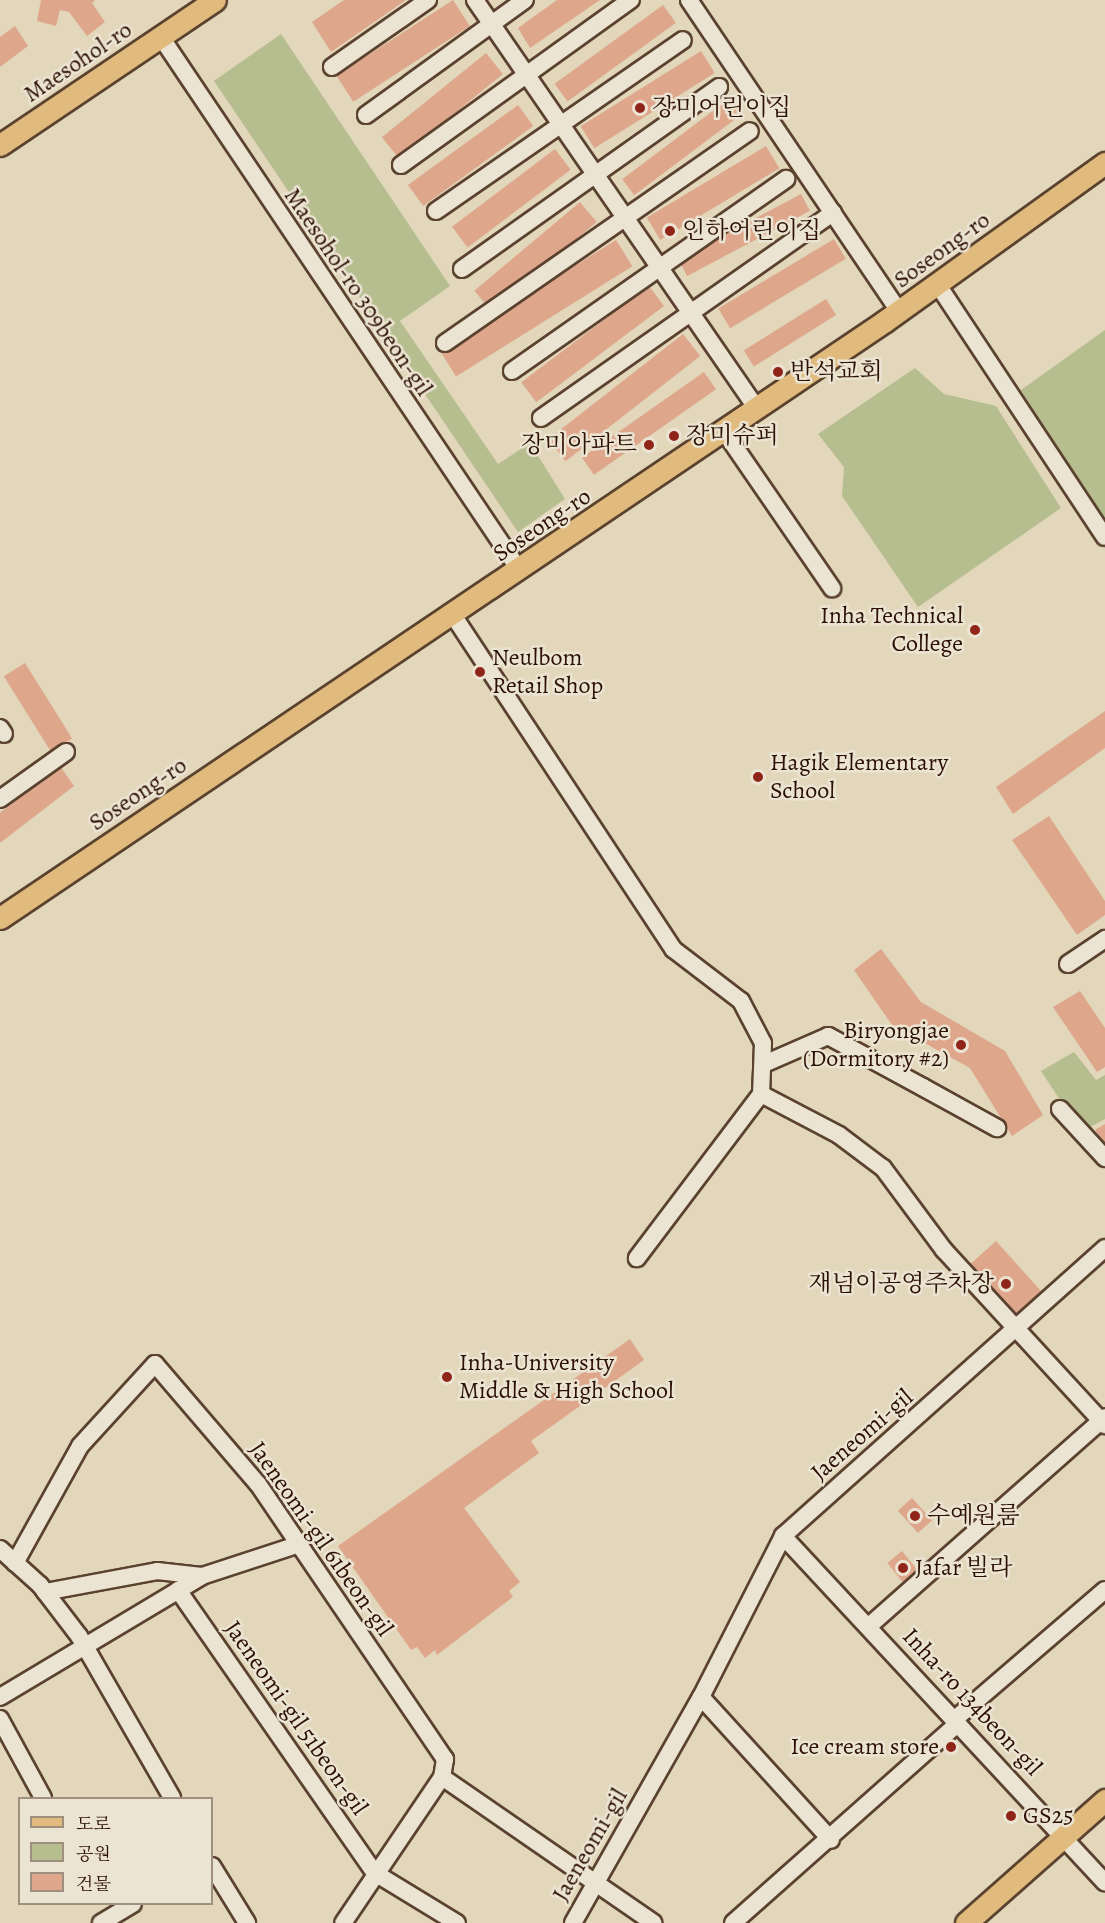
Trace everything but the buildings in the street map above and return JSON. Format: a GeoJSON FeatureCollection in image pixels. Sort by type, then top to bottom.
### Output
{"type":"FeatureCollection","features":[{"type":"Feature","properties":{"kind":"main road","name":"Maesohol-ro"},"geometry":{"type":"LineString","coordinates":[[0,145],[215,0]]}},
{"type":"Feature","properties":{"kind":"main road","name":"Soseong-ro"},"geometry":{"type":"LineString","coordinates":[[0,918],[520,571],[900,312],[1105,163]]}},
{"type":"Feature","properties":{"kind":"main road"},"geometry":{"type":"LineString","coordinates":[[966,1923],[1065,1838],[1105,1800]]}},
{"type":"Feature","properties":{"kind":"street"},"geometry":{"type":"LineString","coordinates":[[332,67],[428,0]]}},
{"type":"Feature","properties":{"kind":"street"},"geometry":{"type":"LineString","coordinates":[[475,0],[757,409]]}},
{"type":"Feature","properties":{"kind":"street"},"geometry":{"type":"LineString","coordinates":[[366,115],[525,0]]}},
{"type":"Feature","properties":{"kind":"street"},"geometry":{"type":"LineString","coordinates":[[400,165],[631,0]]}},
{"type":"Feature","properties":{"kind":"street"},"geometry":{"type":"LineString","coordinates":[[689,0],[900,312]]}},
{"type":"Feature","properties":{"kind":"street","name":"Maesohol-ro 309beon-gil"},"geometry":{"type":"LineString","coordinates":[[161,36],[520,571]]}},
{"type":"Feature","properties":{"kind":"street"},"geometry":{"type":"LineString","coordinates":[[436,211],[683,40]]}},
{"type":"Feature","properties":{"kind":"street"},"geometry":{"type":"LineString","coordinates":[[462,269],[719,87]]}},
{"type":"Feature","properties":{"kind":"street"},"geometry":{"type":"LineString","coordinates":[[446,343],[750,130]]}},
{"type":"Feature","properties":{"kind":"street"},"geometry":{"type":"LineString","coordinates":[[512,371],[786,178]]}},
{"type":"Feature","properties":{"kind":"street"},"geometry":{"type":"LineString","coordinates":[[541,418],[833,213]]}},
{"type":"Feature","properties":{"kind":"street"},"geometry":{"type":"LineString","coordinates":[[938,285],[1105,537]]}},
{"type":"Feature","properties":{"kind":"street"},"geometry":{"type":"LineString","coordinates":[[724,431],[832,588]]}},
{"type":"Feature","properties":{"kind":"street"},"geometry":{"type":"LineString","coordinates":[[453,615],[658,928],[689,965],[741,1001],[763,1044],[761,1094],[637,1258]]}},
{"type":"Feature","properties":{"kind":"street"},"geometry":{"type":"LineString","coordinates":[[0,799],[66,752]]}},
{"type":"Feature","properties":{"kind":"street"},"geometry":{"type":"LineString","coordinates":[[1068,964],[1105,939]]}},
{"type":"Feature","properties":{"kind":"street"},"geometry":{"type":"LineString","coordinates":[[764,1064],[828,1036]]}},
{"type":"Feature","properties":{"kind":"street"},"geometry":{"type":"LineString","coordinates":[[828,1036],[898,1073],[997,1128],[923,1087],[828,1036]]}},
{"type":"Feature","properties":{"kind":"street"},"geometry":{"type":"LineString","coordinates":[[761,1094],[839,1135],[883,1168],[944,1250],[1104,1421]]}},
{"type":"Feature","properties":{"kind":"street"},"geometry":{"type":"LineString","coordinates":[[1060,1109],[1105,1158]]}},
{"type":"Feature","properties":{"kind":"street","name":"Jaeneomi-gil"},"geometry":{"type":"LineString","coordinates":[[573,1923],[701,1697],[783,1536],[1105,1248]]}},
{"type":"Feature","properties":{"kind":"street","name":"Jaeneomi-gil 61beon-gil"},"geometry":{"type":"LineString","coordinates":[[15,1563],[80,1446],[155,1364],[258,1484],[300,1544],[445,1759],[442,1777]]}},
{"type":"Feature","properties":{"kind":"street","name":"Inha-ro 134beon-gil"},"geometry":{"type":"LineString","coordinates":[[869,1626],[1104,1421]]}},
{"type":"Feature","properties":{"kind":"street","name":"Inha-ro 134beon-gil"},"geometry":{"type":"LineString","coordinates":[[783,1536],[1105,1882]]}},
{"type":"Feature","properties":{"kind":"street"},"geometry":{"type":"LineString","coordinates":[[0,1697],[84,1644],[202,1576],[300,1544]]}},
{"type":"Feature","properties":{"kind":"street"},"geometry":{"type":"LineString","coordinates":[[0,1550],[45,1592],[84,1644],[171,1797]]}},
{"type":"Feature","properties":{"kind":"street"},"geometry":{"type":"LineString","coordinates":[[45,1592],[157,1571],[202,1576]]}},
{"type":"Feature","properties":{"kind":"street","name":"Jaeneomi-gil 51beon-gil"},"geometry":{"type":"LineString","coordinates":[[178,1590],[375,1874],[457,1923]]}},
{"type":"Feature","properties":{"kind":"street"},"geometry":{"type":"LineString","coordinates":[[733,1923],[831,1840],[957,1721],[1105,1590]]}},
{"type":"Feature","properties":{"kind":"street"},"geometry":{"type":"LineString","coordinates":[[701,1697],[831,1840]]}},
{"type":"Feature","properties":{"kind":"street"},"geometry":{"type":"LineString","coordinates":[[0,1719],[42,1797]]}},
{"type":"Feature","properties":{"kind":"street"},"geometry":{"type":"LineString","coordinates":[[344,1923],[442,1777],[654,1923]]}},
{"type":"Feature","properties":{"kind":"street"},"geometry":{"type":"LineString","coordinates":[[213,1868],[247,1923]]}},
{"type":"Feature","properties":{"kind":"street"},"geometry":{"type":"LineString","coordinates":[[106,1917],[131,1905]]}},
{"type":"Feature","properties":{"kind":"green space"},"geometry":{"type":"Polygon","coordinates":[[[281,34],[450,286],[400,321],[498,464],[530,443],[565,499],[518,532],[214,81],[281,34]]]}},
{"type":"Feature","properties":{"kind":"green space"},"geometry":{"type":"Polygon","coordinates":[[[1105,330],[1105,531],[1021,390],[1105,330]]]}},
{"type":"Feature","properties":{"kind":"green space"},"geometry":{"type":"Polygon","coordinates":[[[915,368],[944,394],[996,406],[1061,508],[918,607],[842,496],[844,467],[818,434],[915,368]]]}},
{"type":"Feature","properties":{"kind":"green space"},"geometry":{"type":"Polygon","coordinates":[[[1074,1052],[1096,1080],[1105,1075],[1105,1119],[1081,1132],[1041,1071],[1074,1052]]]}},
{"type":"Feature","properties":{"kind":"place","name":"장미어린이집"},"geometry":{"type":"Point","coordinates":[640,108]}},
{"type":"Feature","properties":{"kind":"place","name":"인하어린이집"},"geometry":{"type":"Point","coordinates":[670,231]}},
{"type":"Feature","properties":{"kind":"place","name":"반석교회"},"geometry":{"type":"Point","coordinates":[778,372]}},
{"type":"Feature","properties":{"kind":"place","name":"장미슈퍼"},"geometry":{"type":"Point","coordinates":[674,436]}},
{"type":"Feature","properties":{"kind":"place","name":"장미아파트"},"geometry":{"type":"Point","coordinates":[649,445]}},
{"type":"Feature","properties":{"kind":"place","name":"Inha Technical College"},"geometry":{"type":"Point","coordinates":[975,630]}},
{"type":"Feature","properties":{"kind":"place","name":"Neulbom Retail Shop"},"geometry":{"type":"Point","coordinates":[480,672]}},
{"type":"Feature","properties":{"kind":"place","name":"Hagik Elementary School"},"geometry":{"type":"Point","coordinates":[758,777]}},
{"type":"Feature","properties":{"kind":"place","name":"Biryongjae (Dormitory #2)"},"geometry":{"type":"Point","coordinates":[961,1045]}},
{"type":"Feature","properties":{"kind":"place","name":"재넘이공영주차장"},"geometry":{"type":"Point","coordinates":[1006,1284]}},
{"type":"Feature","properties":{"kind":"place","name":"Inha-University Middle & High School"},"geometry":{"type":"Point","coordinates":[447,1377]}},
{"type":"Feature","properties":{"kind":"place","name":"수예원룸"},"geometry":{"type":"Point","coordinates":[915,1516]}},
{"type":"Feature","properties":{"kind":"place","name":"Jafar 빌라"},"geometry":{"type":"Point","coordinates":[903,1568]}},
{"type":"Feature","properties":{"kind":"place","name":"Ice cream store"},"geometry":{"type":"Point","coordinates":[951,1747]}},
{"type":"Feature","properties":{"kind":"place","name":"GS25"},"geometry":{"type":"Point","coordinates":[1011,1816]}}]}
